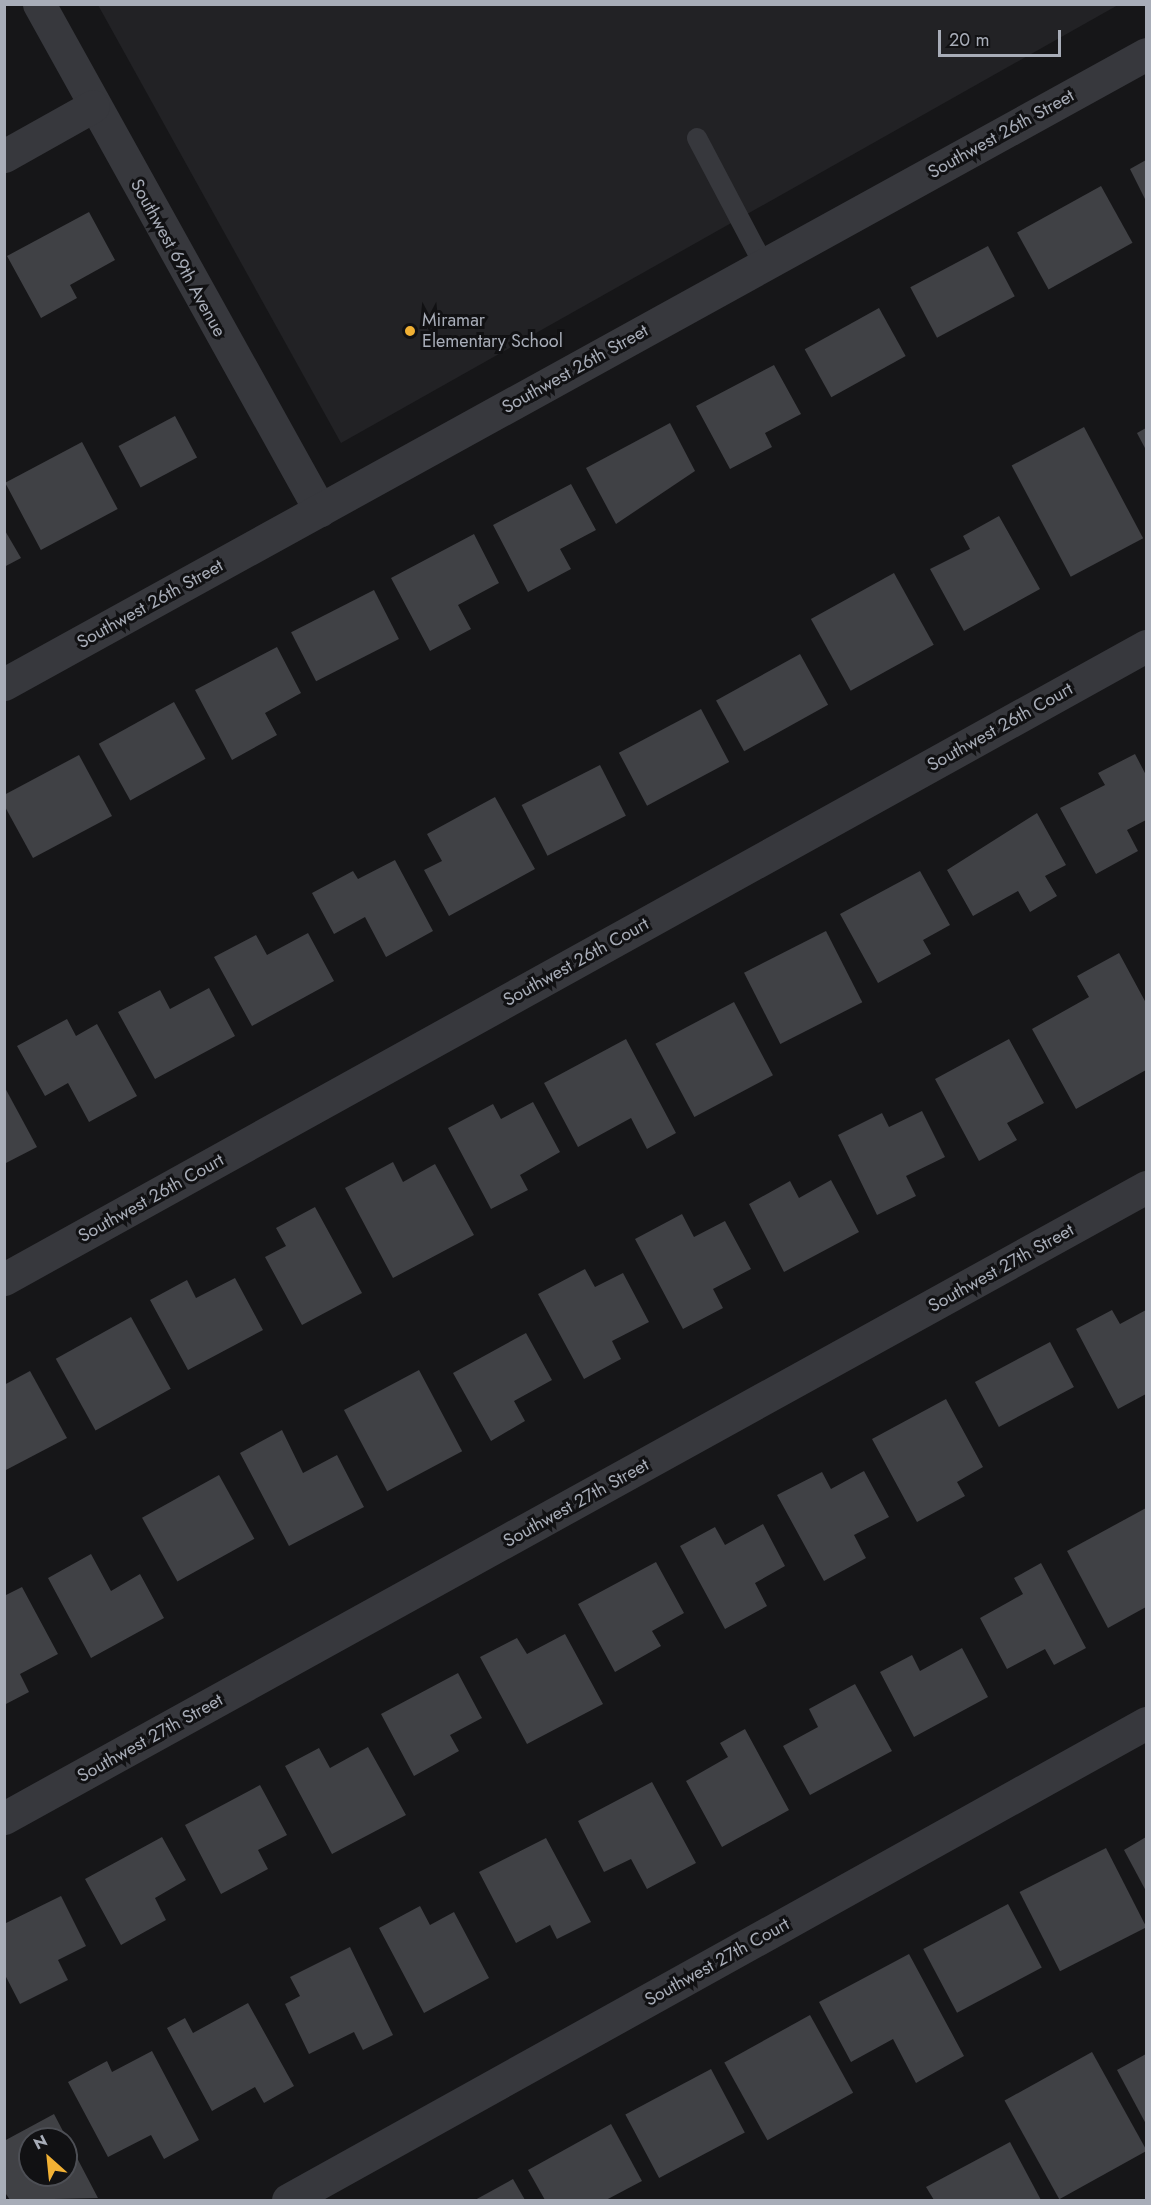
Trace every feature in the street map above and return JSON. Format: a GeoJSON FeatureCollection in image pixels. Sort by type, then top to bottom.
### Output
{"type":"FeatureCollection","features":[{"type":"Feature","properties":{"kind":"street","name":"Southwest 69th Avenue"},"geometry":{"type":"LineString","coordinates":[[39,4],[93,106],[320,510]]}},
{"type":"Feature","properties":{"kind":"street","name":"Southwest 26th Street"},"geometry":{"type":"LineString","coordinates":[[4,684],[1146,54]]}},
{"type":"Feature","properties":{"kind":"street"},"geometry":{"type":"LineString","coordinates":[[4,156],[93,106]]}},
{"type":"Feature","properties":{"kind":"street","name":"Southwest 26th Court"},"geometry":{"type":"LineString","coordinates":[[4,1279],[1146,646]]}},
{"type":"Feature","properties":{"kind":"street","name":"Southwest 27th Street"},"geometry":{"type":"LineString","coordinates":[[4,1818],[1146,1187]]}},
{"type":"Feature","properties":{"kind":"street","name":"Southwest 27th Court"},"geometry":{"type":"LineString","coordinates":[[288,2200],[1146,1723]]}},
{"type":"Feature","properties":{"kind":"lane"},"geometry":{"type":"LineString","coordinates":[[697,138],[764,265]]}},
{"type":"Feature","properties":{"kind":"shaded area","name":"Miramar Elementary School"},"geometry":{"type":"Polygon","coordinates":[[[98,5],[1118,5],[341,443],[98,5]]]}},
{"type":"Feature","properties":{"kind":"building"},"geometry":{"type":"Polygon","coordinates":[[[1146,160],[1146,201],[1130,169],[1146,160]]]}},
{"type":"Feature","properties":{"kind":"building"},"geometry":{"type":"Polygon","coordinates":[[[1101,186],[1133,243],[1049,289],[1017,233],[1101,186]]]}},
{"type":"Feature","properties":{"kind":"building"},"geometry":{"type":"Polygon","coordinates":[[[89,212],[115,260],[70,285],[77,298],[41,318],[7,256],[89,212]]]}},
{"type":"Feature","properties":{"kind":"building"},"geometry":{"type":"Polygon","coordinates":[[[988,246],[1015,296],[937,338],[910,287],[988,246]]]}},
{"type":"Feature","properties":{"kind":"building"},"geometry":{"type":"Polygon","coordinates":[[[879,308],[906,356],[831,397],[805,349],[879,308]]]}},
{"type":"Feature","properties":{"kind":"building"},"geometry":{"type":"Polygon","coordinates":[[[774,365],[801,414],[765,433],[772,447],[730,469],[696,406],[774,365]]]}},
{"type":"Feature","properties":{"kind":"building"},"geometry":{"type":"Polygon","coordinates":[[[175,416],[197,457],[141,488],[118,446],[175,416]]]}},
{"type":"Feature","properties":{"kind":"building"},"geometry":{"type":"Polygon","coordinates":[[[670,423],[695,471],[616,524],[586,468],[670,423]]]}},
{"type":"Feature","properties":{"kind":"building"},"geometry":{"type":"Polygon","coordinates":[[[1084,427],[1143,538],[1071,577],[1012,465],[1084,427]]]}},
{"type":"Feature","properties":{"kind":"building"},"geometry":{"type":"Polygon","coordinates":[[[1146,428],[1146,450],[1137,433],[1146,428]]]}},
{"type":"Feature","properties":{"kind":"building"},"geometry":{"type":"Polygon","coordinates":[[[82,442],[118,509],[41,550],[5,483],[82,442]]]}},
{"type":"Feature","properties":{"kind":"building"},"geometry":{"type":"Polygon","coordinates":[[[571,484],[596,530],[560,549],[571,569],[528,592],[493,525],[571,484]]]}},
{"type":"Feature","properties":{"kind":"building"},"geometry":{"type":"Polygon","coordinates":[[[999,516],[1040,589],[964,631],[930,569],[970,549],[963,536],[999,516]]]}},
{"type":"Feature","properties":{"kind":"building"},"geometry":{"type":"Polygon","coordinates":[[[4,529],[21,558],[4,567],[4,529]]]}},
{"type":"Feature","properties":{"kind":"building"},"geometry":{"type":"Polygon","coordinates":[[[474,534],[499,583],[458,605],[471,629],[430,651],[391,578],[474,534]]]}},
{"type":"Feature","properties":{"kind":"building"},"geometry":{"type":"Polygon","coordinates":[[[894,573],[934,645],[851,691],[811,619],[894,573]]]}},
{"type":"Feature","properties":{"kind":"building"},"geometry":{"type":"Polygon","coordinates":[[[374,590],[399,639],[316,681],[291,632],[374,590]]]}},
{"type":"Feature","properties":{"kind":"building"},"geometry":{"type":"Polygon","coordinates":[[[277,647],[301,693],[265,713],[277,735],[232,760],[195,690],[277,647]]]}},
{"type":"Feature","properties":{"kind":"building"},"geometry":{"type":"Polygon","coordinates":[[[800,654],[828,705],[744,751],[716,701],[800,654]]]}},
{"type":"Feature","properties":{"kind":"building"},"geometry":{"type":"Polygon","coordinates":[[[174,702],[206,759],[130,801],[99,744],[174,702]]]}},
{"type":"Feature","properties":{"kind":"building"},"geometry":{"type":"Polygon","coordinates":[[[701,709],[729,762],[647,806],[619,753],[701,709]]]}},
{"type":"Feature","properties":{"kind":"building"},"geometry":{"type":"Polygon","coordinates":[[[1135,754],[1146,775],[1146,820],[1127,830],[1138,851],[1096,874],[1060,808],[1105,785],[1098,773],[1135,754]]]}},
{"type":"Feature","properties":{"kind":"building"},"geometry":{"type":"Polygon","coordinates":[[[79,755],[112,816],[33,858],[4,805],[4,795],[79,755]]]}},
{"type":"Feature","properties":{"kind":"building"},"geometry":{"type":"Polygon","coordinates":[[[600,765],[626,816],[547,856],[522,805],[600,765]]]}},
{"type":"Feature","properties":{"kind":"building"},"geometry":{"type":"Polygon","coordinates":[[[495,797],[535,869],[449,916],[424,870],[442,861],[427,834],[495,797]]]}},
{"type":"Feature","properties":{"kind":"building"},"geometry":{"type":"Polygon","coordinates":[[[1037,813],[1066,865],[1045,876],[1057,896],[1030,912],[1018,891],[973,916],[947,870],[1037,813]]]}},
{"type":"Feature","properties":{"kind":"building"},"geometry":{"type":"Polygon","coordinates":[[[395,860],[433,931],[386,957],[365,917],[334,934],[312,893],[353,871],[358,879],[395,860]]]}},
{"type":"Feature","properties":{"kind":"building"},"geometry":{"type":"Polygon","coordinates":[[[920,871],[950,925],[923,940],[931,954],[878,983],[840,914],[920,871]]]}},
{"type":"Feature","properties":{"kind":"building"},"geometry":{"type":"Polygon","coordinates":[[[826,931],[862,1002],[780,1044],[744,973],[826,931]]]}},
{"type":"Feature","properties":{"kind":"building"},"geometry":{"type":"Polygon","coordinates":[[[308,933],[334,981],[252,1026],[214,957],[256,935],[267,955],[308,933]]]}},
{"type":"Feature","properties":{"kind":"building"},"geometry":{"type":"Polygon","coordinates":[[[1119,953],[1146,1003],[1146,1070],[1076,1109],[1032,1029],[1089,997],[1077,976],[1119,953]]]}},
{"type":"Feature","properties":{"kind":"building"},"geometry":{"type":"Polygon","coordinates":[[[209,988],[235,1036],[155,1079],[118,1012],[160,990],[170,1009],[209,988]]]}},
{"type":"Feature","properties":{"kind":"building"},"geometry":{"type":"Polygon","coordinates":[[[734,1002],[773,1075],[694,1117],[655,1044],[734,1002]]]}},
{"type":"Feature","properties":{"kind":"building"},"geometry":{"type":"Polygon","coordinates":[[[67,1019],[76,1036],[97,1024],[137,1096],[89,1122],[68,1083],[45,1096],[17,1046],[67,1019]]]}},
{"type":"Feature","properties":{"kind":"building"},"geometry":{"type":"Polygon","coordinates":[[[626,1039],[676,1133],[647,1149],[631,1118],[578,1147],[544,1083],[626,1039]]]}},
{"type":"Feature","properties":{"kind":"building"},"geometry":{"type":"Polygon","coordinates":[[[1009,1039],[1044,1103],[1007,1123],[1017,1140],[979,1161],[935,1079],[1009,1039]]]}},
{"type":"Feature","properties":{"kind":"building"},"geometry":{"type":"Polygon","coordinates":[[[4,1086],[37,1147],[4,1164],[4,1086]]]}},
{"type":"Feature","properties":{"kind":"building"},"geometry":{"type":"Polygon","coordinates":[[[533,1102],[560,1152],[520,1175],[528,1190],[491,1209],[448,1128],[493,1104],[501,1119],[533,1102]]]}},
{"type":"Feature","properties":{"kind":"building"},"geometry":{"type":"Polygon","coordinates":[[[922,1111],[945,1157],[906,1176],[916,1196],[877,1215],[838,1135],[882,1113],[889,1127],[922,1111]]]}},
{"type":"Feature","properties":{"kind":"building"},"geometry":{"type":"Polygon","coordinates":[[[393,1162],[403,1182],[435,1164],[474,1235],[393,1278],[345,1188],[393,1162]]]}},
{"type":"Feature","properties":{"kind":"building"},"geometry":{"type":"Polygon","coordinates":[[[831,1180],[859,1232],[784,1272],[749,1204],[790,1181],[799,1198],[831,1180]]]}},
{"type":"Feature","properties":{"kind":"building"},"geometry":{"type":"Polygon","coordinates":[[[315,1207],[362,1293],[302,1325],[265,1257],[286,1246],[276,1228],[315,1207]]]}},
{"type":"Feature","properties":{"kind":"building"},"geometry":{"type":"Polygon","coordinates":[[[682,1214],[694,1237],[725,1221],[751,1269],[713,1289],[723,1308],[683,1329],[635,1239],[682,1214]]]}},
{"type":"Feature","properties":{"kind":"building"},"geometry":{"type":"Polygon","coordinates":[[[585,1269],[595,1287],[623,1273],[649,1322],[612,1341],[621,1359],[584,1379],[538,1294],[585,1269]]]}},
{"type":"Feature","properties":{"kind":"building"},"geometry":{"type":"Polygon","coordinates":[[[235,1278],[263,1330],[188,1370],[150,1300],[187,1280],[196,1298],[235,1278]]]}},
{"type":"Feature","properties":{"kind":"building"},"geometry":{"type":"Polygon","coordinates":[[[1112,1310],[1120,1324],[1146,1310],[1146,1394],[1118,1409],[1076,1329],[1112,1310]]]}},
{"type":"Feature","properties":{"kind":"building"},"geometry":{"type":"Polygon","coordinates":[[[131,1317],[171,1389],[96,1430],[56,1359],[131,1317]]]}},
{"type":"Feature","properties":{"kind":"building"},"geometry":{"type":"Polygon","coordinates":[[[526,1333],[552,1380],[514,1401],[525,1421],[491,1441],[453,1373],[526,1333]]]}},
{"type":"Feature","properties":{"kind":"building"},"geometry":{"type":"Polygon","coordinates":[[[1050,1342],[1074,1387],[999,1427],[975,1382],[1050,1342]]]}},
{"type":"Feature","properties":{"kind":"building"},"geometry":{"type":"Polygon","coordinates":[[[419,1370],[462,1451],[387,1491],[344,1410],[419,1370]]]}},
{"type":"Feature","properties":{"kind":"building"},"geometry":{"type":"Polygon","coordinates":[[[30,1371],[67,1438],[4,1471],[4,1385],[30,1371]]]}},
{"type":"Feature","properties":{"kind":"building"},"geometry":{"type":"Polygon","coordinates":[[[946,1399],[983,1467],[957,1482],[965,1496],[917,1522],[872,1439],[946,1399]]]}},
{"type":"Feature","properties":{"kind":"building"},"geometry":{"type":"Polygon","coordinates":[[[282,1430],[303,1473],[337,1455],[364,1507],[289,1546],[240,1453],[282,1430]]]}},
{"type":"Feature","properties":{"kind":"building"},"geometry":{"type":"Polygon","coordinates":[[[864,1471],[889,1517],[854,1535],[866,1558],[824,1581],[777,1495],[822,1472],[831,1489],[864,1471]]]}},
{"type":"Feature","properties":{"kind":"building"},"geometry":{"type":"Polygon","coordinates":[[[219,1475],[254,1539],[177,1582],[142,1518],[219,1475]]]}},
{"type":"Feature","properties":{"kind":"building"},"geometry":{"type":"Polygon","coordinates":[[[1146,1508],[1146,1607],[1108,1628],[1067,1551],[1146,1508]]]}},
{"type":"Feature","properties":{"kind":"building"},"geometry":{"type":"Polygon","coordinates":[[[763,1524],[785,1566],[755,1583],[767,1606],[725,1629],[680,1546],[715,1527],[725,1545],[763,1524]]]}},
{"type":"Feature","properties":{"kind":"building"},"geometry":{"type":"Polygon","coordinates":[[[91,1554],[111,1591],[140,1574],[164,1618],[91,1658],[48,1578],[91,1554]]]}},
{"type":"Feature","properties":{"kind":"building"},"geometry":{"type":"Polygon","coordinates":[[[656,1562],[684,1613],[652,1631],[661,1646],[615,1672],[578,1604],[656,1562]]]}},
{"type":"Feature","properties":{"kind":"building"},"geometry":{"type":"Polygon","coordinates":[[[1041,1563],[1086,1648],[1054,1665],[1045,1649],[1007,1669],[980,1618],[1023,1594],[1014,1578],[1041,1563]]]}},
{"type":"Feature","properties":{"kind":"building"},"geometry":{"type":"Polygon","coordinates":[[[22,1587],[58,1654],[20,1674],[29,1692],[4,1705],[4,1596],[22,1587]]]}},
{"type":"Feature","properties":{"kind":"building"},"geometry":{"type":"Polygon","coordinates":[[[565,1634],[603,1704],[527,1744],[480,1657],[517,1638],[527,1654],[565,1634]]]}},
{"type":"Feature","properties":{"kind":"building"},"geometry":{"type":"Polygon","coordinates":[[[962,1648],[988,1697],[914,1737],[880,1672],[912,1655],[920,1671],[962,1648]]]}},
{"type":"Feature","properties":{"kind":"building"},"geometry":{"type":"Polygon","coordinates":[[[458,1673],[482,1718],[450,1735],[459,1751],[414,1776],[381,1714],[458,1673]]]}},
{"type":"Feature","properties":{"kind":"building"},"geometry":{"type":"Polygon","coordinates":[[[855,1684],[892,1751],[810,1795],[783,1746],[818,1727],[809,1709],[855,1684]]]}},
{"type":"Feature","properties":{"kind":"building"},"geometry":{"type":"Polygon","coordinates":[[[745,1729],[789,1810],[722,1847],[686,1781],[728,1757],[720,1743],[745,1729]]]}},
{"type":"Feature","properties":{"kind":"building"},"geometry":{"type":"Polygon","coordinates":[[[368,1747],[406,1815],[332,1854],[285,1766],[319,1748],[330,1768],[368,1747]]]}},
{"type":"Feature","properties":{"kind":"building"},"geometry":{"type":"Polygon","coordinates":[[[652,1782],[696,1863],[647,1889],[631,1859],[604,1872],[578,1821],[652,1782]]]}},
{"type":"Feature","properties":{"kind":"building"},"geometry":{"type":"Polygon","coordinates":[[[260,1785],[287,1835],[258,1850],[268,1869],[221,1894],[185,1825],[260,1785]]]}},
{"type":"Feature","properties":{"kind":"building"},"geometry":{"type":"Polygon","coordinates":[[[162,1837],[186,1880],[155,1898],[166,1920],[121,1945],[85,1879],[162,1837]]]}},
{"type":"Feature","properties":{"kind":"building"},"geometry":{"type":"Polygon","coordinates":[[[1146,1837],[1146,1891],[1124,1850],[1146,1837]]]}},
{"type":"Feature","properties":{"kind":"building"},"geometry":{"type":"Polygon","coordinates":[[[546,1838],[591,1922],[557,1939],[550,1925],[516,1943],[479,1872],[546,1838]]]}},
{"type":"Feature","properties":{"kind":"building"},"geometry":{"type":"Polygon","coordinates":[[[1106,1848],[1146,1928],[1060,1971],[1020,1892],[1106,1848]]]}},
{"type":"Feature","properties":{"kind":"building"},"geometry":{"type":"Polygon","coordinates":[[[61,1896],[86,1946],[58,1960],[68,1980],[20,2004],[4,1973],[4,1924],[61,1896]]]}},
{"type":"Feature","properties":{"kind":"building"},"geometry":{"type":"Polygon","coordinates":[[[1008,1904],[1042,1968],[957,2013],[923,1949],[1008,1904]]]}},
{"type":"Feature","properties":{"kind":"building"},"geometry":{"type":"Polygon","coordinates":[[[420,1906],[430,1925],[454,1912],[489,1978],[424,2013],[379,1928],[420,1906]]]}},
{"type":"Feature","properties":{"kind":"building"},"geometry":{"type":"Polygon","coordinates":[[[350,1947],[393,2035],[363,2050],[354,2032],[309,2054],[285,2004],[300,1996],[290,1977],[350,1947]]]}},
{"type":"Feature","properties":{"kind":"building"},"geometry":{"type":"Polygon","coordinates":[[[909,1954],[964,2056],[916,2083],[893,2039],[851,2062],[819,2002],[909,1954]]]}},
{"type":"Feature","properties":{"kind":"building"},"geometry":{"type":"Polygon","coordinates":[[[248,2003],[294,2086],[264,2103],[255,2087],[212,2111],[167,2028],[185,2018],[193,2033],[248,2003]]]}},
{"type":"Feature","properties":{"kind":"building"},"geometry":{"type":"Polygon","coordinates":[[[810,2015],[853,2093],[767,2140],[724,2063],[810,2015]]]}},
{"type":"Feature","properties":{"kind":"building"},"geometry":{"type":"Polygon","coordinates":[[[152,2051],[199,2140],[164,2159],[151,2135],[108,2157],[68,2082],[107,2061],[112,2072],[152,2051]]]}},
{"type":"Feature","properties":{"kind":"building"},"geometry":{"type":"Polygon","coordinates":[[[1092,2052],[1146,2151],[1059,2199],[1005,2100],[1092,2052]]]}},
{"type":"Feature","properties":{"kind":"building"},"geometry":{"type":"Polygon","coordinates":[[[1146,2054],[1146,2124],[1117,2070],[1146,2054]]]}},
{"type":"Feature","properties":{"kind":"building"},"geometry":{"type":"Polygon","coordinates":[[[711,2069],[745,2133],[659,2178],[625,2115],[711,2069]]]}},
{"type":"Feature","properties":{"kind":"building"},"geometry":{"type":"Polygon","coordinates":[[[54,2114],[61,2127],[30,2127],[54,2114]]]}},
{"type":"Feature","properties":{"kind":"building"},"geometry":{"type":"Polygon","coordinates":[[[611,2124],[642,2181],[606,2200],[545,2200],[528,2170],[611,2124]]]}},
{"type":"Feature","properties":{"kind":"building"},"geometry":{"type":"Polygon","coordinates":[[[18,2133],[18,2187],[78,2187],[78,2160],[98,2198],[10,2200],[4,2191],[4,2141],[18,2133]]]}},
{"type":"Feature","properties":{"kind":"building"},"geometry":{"type":"Polygon","coordinates":[[[1010,2142],[1041,2200],[934,2200],[926,2187],[1010,2142]]]}},
{"type":"Feature","properties":{"kind":"building"},"geometry":{"type":"Polygon","coordinates":[[[513,2179],[525,2200],[475,2200],[513,2179]]]}},
{"type":"Feature","properties":{"kind":"place","name":"Miramar Elementary School"},"geometry":{"type":"Point","coordinates":[410,331]}}]}
